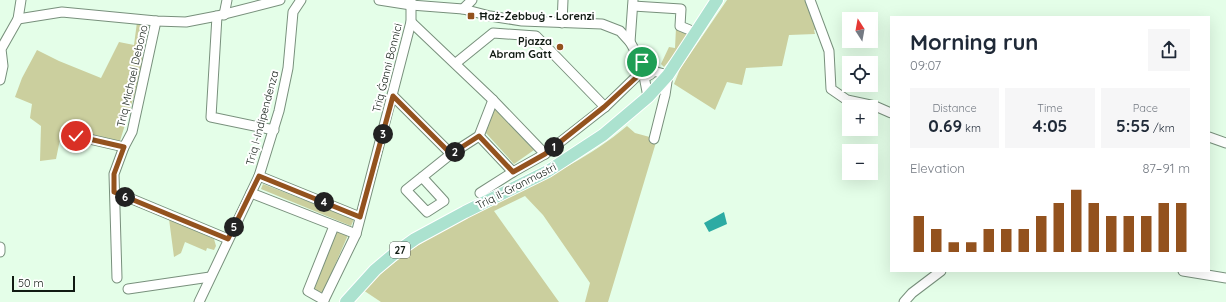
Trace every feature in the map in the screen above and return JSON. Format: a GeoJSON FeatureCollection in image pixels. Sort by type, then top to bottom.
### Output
{"type":"FeatureCollection","features":[{"type":"Feature","properties":{"kind":"main road","name":"Triq il-Granmastri"},"geometry":{"type":"LineString","coordinates":[[346,302],[375,270],[415,239],[563,162],[603,135],[648,97],[668,75],[697,33],[717,0]]}},
{"type":"Feature","properties":{"kind":"street"},"geometry":{"type":"LineString","coordinates":[[0,80],[3,66],[0,49],[18,19],[22,0]]}},
{"type":"Feature","properties":{"kind":"street"},"geometry":{"type":"LineString","coordinates":[[227,0],[221,15],[211,117],[274,130]]}},
{"type":"Feature","properties":{"kind":"street"},"geometry":{"type":"LineString","coordinates":[[18,19],[62,12],[138,18],[156,21],[186,22],[280,0]]}},
{"type":"Feature","properties":{"kind":"street","name":"Triq l-Indipendenza"},"geometry":{"type":"LineString","coordinates":[[199,302],[259,176],[274,130],[288,68],[293,12],[300,0]]}},
{"type":"Feature","properties":{"kind":"street"},"geometry":{"type":"LineString","coordinates":[[379,0],[464,9],[490,16],[522,21],[602,24],[620,31],[630,42],[642,62]]}},
{"type":"Feature","properties":{"kind":"street"},"geometry":{"type":"LineString","coordinates":[[464,9],[472,0]]}},
{"type":"Feature","properties":{"kind":"street"},"geometry":{"type":"LineString","coordinates":[[562,23],[563,0]]}},
{"type":"Feature","properties":{"kind":"street"},"geometry":{"type":"LineString","coordinates":[[810,0],[829,51],[831,89],[847,100],[874,106],[890,112]]}},
{"type":"Feature","properties":{"kind":"street","name":"Triq Ġanni Bonnici"},"geometry":{"type":"LineString","coordinates":[[324,301],[356,234],[411,22],[411,3]]}},
{"type":"Feature","properties":{"kind":"street"},"geometry":{"type":"LineString","coordinates":[[630,42],[633,3],[681,9],[680,26],[697,33]]}},
{"type":"Feature","properties":{"kind":"street","name":"Triq Michael Debono"},"geometry":{"type":"LineString","coordinates":[[117,278],[114,174],[124,147],[132,132],[156,21]]}},
{"type":"Feature","properties":{"kind":"street"},"geometry":{"type":"LineString","coordinates":[[411,22],[456,63],[545,154]]}},
{"type":"Feature","properties":{"kind":"street"},"geometry":{"type":"LineString","coordinates":[[456,63],[493,33],[536,36],[604,107]]}},
{"type":"Feature","properties":{"kind":"street"},"geometry":{"type":"LineString","coordinates":[[480,193],[545,154],[642,75],[651,75],[653,66],[650,62],[642,62]]}},
{"type":"Feature","properties":{"kind":"street"},"geometry":{"type":"LineString","coordinates":[[642,62],[638,69],[642,75],[648,97]]}},
{"type":"Feature","properties":{"kind":"street"},"geometry":{"type":"LineString","coordinates":[[653,71],[668,75],[665,96],[654,139]]}},
{"type":"Feature","properties":{"kind":"street"},"geometry":{"type":"LineString","coordinates":[[393,96],[451,154]]}},
{"type":"Feature","properties":{"kind":"street"},"geometry":{"type":"LineString","coordinates":[[425,175],[451,154],[479,136],[493,100]]}},
{"type":"Feature","properties":{"kind":"street"},"geometry":{"type":"LineString","coordinates":[[76,136],[124,147]]}},
{"type":"Feature","properties":{"kind":"street"},"geometry":{"type":"LineString","coordinates":[[479,136],[513,172]]}},
{"type":"Feature","properties":{"kind":"street"},"geometry":{"type":"LineString","coordinates":[[1210,137],[1226,143]]}},
{"type":"Feature","properties":{"kind":"street"},"geometry":{"type":"LineString","coordinates":[[259,176],[360,217]]}},
{"type":"Feature","properties":{"kind":"street"},"geometry":{"type":"LineString","coordinates":[[114,192],[228,239]]}},
{"type":"Feature","properties":{"kind":"street"},"geometry":{"type":"LineString","coordinates":[[251,193],[356,234]]}},
{"type":"Feature","properties":{"kind":"street"},"geometry":{"type":"LineString","coordinates":[[324,301],[308,291],[334,226]]}},
{"type":"Feature","properties":{"kind":"street"},"geometry":{"type":"LineString","coordinates":[[0,247],[0,252]]}},
{"type":"Feature","properties":{"kind":"street"},"geometry":{"type":"LineString","coordinates":[[904,302],[912,293],[940,272]]}},
{"type":"Feature","properties":{"kind":"street"},"geometry":{"type":"LineString","coordinates":[[1189,272],[1226,278]]}},
{"type":"Feature","properties":{"kind":"street"},"geometry":{"type":"LineString","coordinates":[[128,289],[210,277]]}},
{"type":"Feature","properties":{"kind":"green space"},"geometry":{"type":"Polygon","coordinates":[[[727,0],[805,0],[819,28],[814,30],[815,34],[789,35],[782,66],[746,68],[742,85],[727,82],[715,110],[674,84],[680,69],[727,0]]]}},
{"type":"Feature","properties":{"kind":"green space"},"geometry":{"type":"Polygon","coordinates":[[[137,22],[146,25],[140,77],[119,144],[62,130],[56,159],[40,161],[41,126],[30,118],[32,104],[15,97],[22,78],[37,50],[59,61],[101,78],[119,42],[134,45],[137,22]]]}},
{"type":"Feature","properties":{"kind":"green space"},"geometry":{"type":"Polygon","coordinates":[[[676,28],[687,35],[687,39],[664,67],[661,64],[669,47],[675,48],[676,28]]]}},
{"type":"Feature","properties":{"kind":"green space"},"geometry":{"type":"Polygon","coordinates":[[[495,109],[534,150],[514,164],[485,132],[495,109]]]}},
{"type":"Feature","properties":{"kind":"green space"},"geometry":{"type":"Polygon","coordinates":[[[627,126],[635,133],[657,139],[608,302],[585,302],[590,283],[543,215],[525,196],[494,211],[559,302],[381,302],[363,290],[383,272],[425,240],[563,169],[607,142],[627,126]]]}},
{"type":"Feature","properties":{"kind":"green space"},"geometry":{"type":"Polygon","coordinates":[[[263,184],[354,219],[351,226],[261,189],[263,184]]]}},
{"type":"Feature","properties":{"kind":"green space"},"geometry":{"type":"Polygon","coordinates":[[[169,219],[214,239],[216,246],[214,250],[207,248],[206,251],[185,242],[181,253],[174,257],[169,219]]]}},
{"type":"Feature","properties":{"kind":"green space"},"geometry":{"type":"Polygon","coordinates":[[[337,230],[348,235],[323,293],[312,288],[337,230]]]}},
{"type":"Feature","properties":{"kind":"water"},"geometry":{"type":"Polygon","coordinates":[[[724,212],[727,224],[709,232],[704,223],[724,212]]]}},
{"type":"Feature","properties":{"kind":"place","name":"Ħaż-Żebbuġ - Lorenzi"},"geometry":{"type":"Point","coordinates":[471,16]}},
{"type":"Feature","properties":{"kind":"place","name":"Pjazza Abram Gatt"},"geometry":{"type":"Point","coordinates":[560,47]}},
{"type":"Feature","properties":{"kind":"route"},"geometry":{"type":"LineString","coordinates":[[76,136],[124,147],[114,174],[114,192],[228,239],[259,176],[360,217],[393,96],[451,154],[479,136],[513,172],[545,154],[604,107],[640,74],[638,69],[642,62]]}}]}
